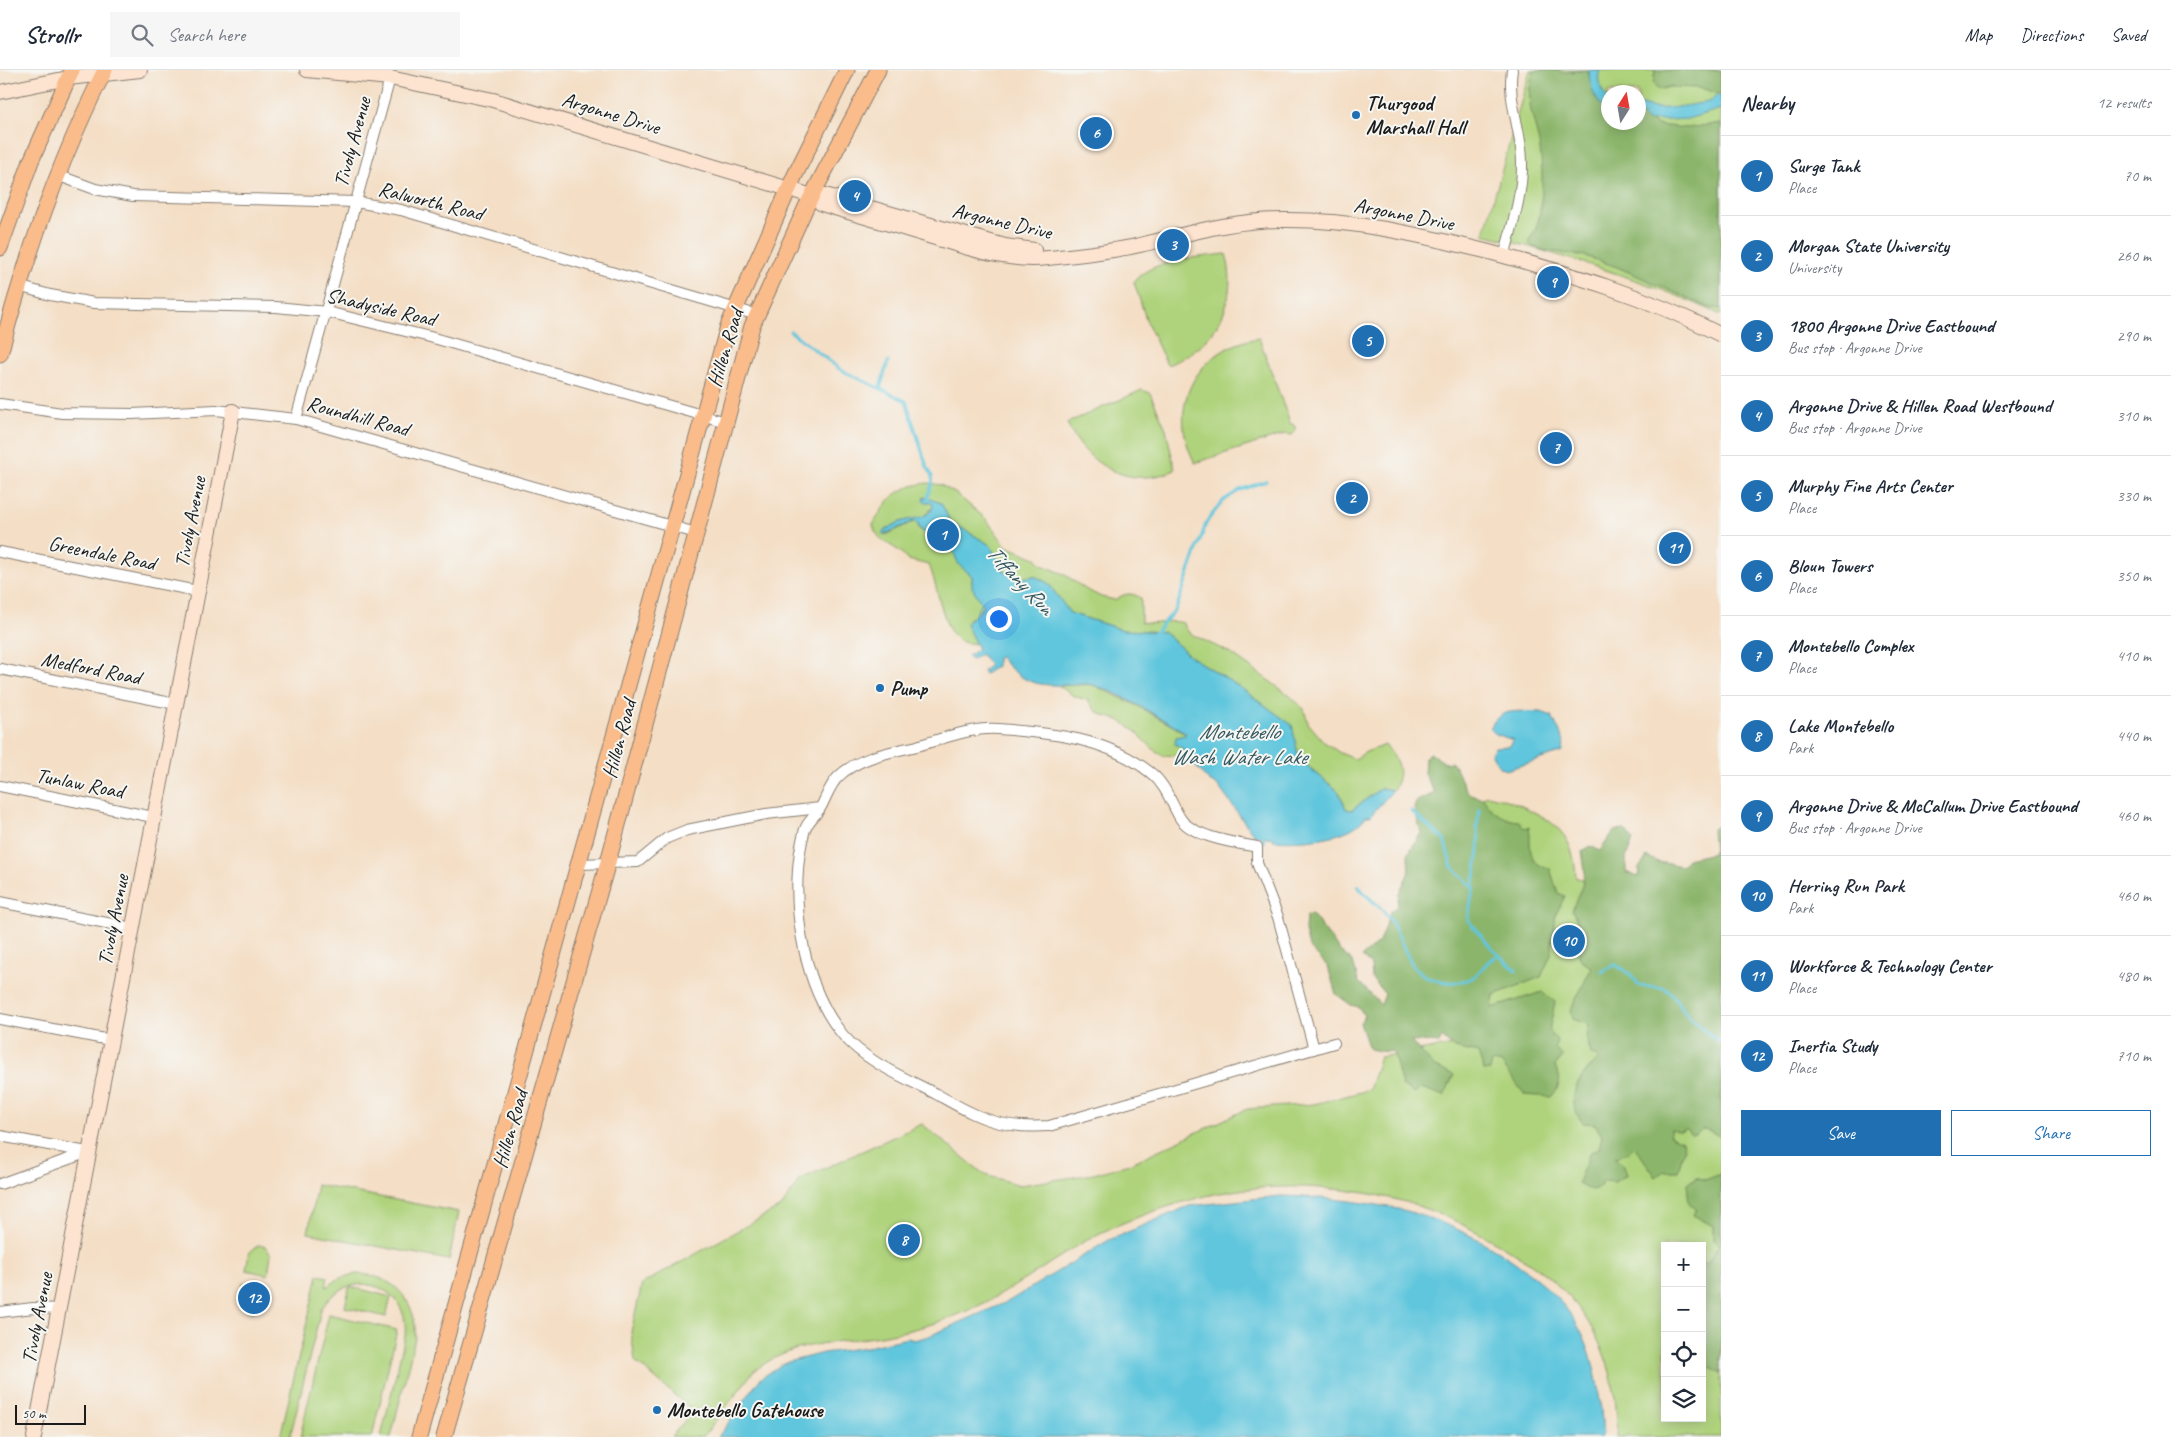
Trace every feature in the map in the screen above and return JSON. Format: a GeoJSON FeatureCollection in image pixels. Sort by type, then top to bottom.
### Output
{"type":"FeatureCollection","features":[{"type":"Feature","properties":{"kind":"main road"},"geometry":{"type":"LineString","coordinates":[[0,92],[70,74],[140,70]]}},
{"type":"Feature","properties":{"kind":"main road","name":"Argonne Drive"},"geometry":{"type":"LineString","coordinates":[[307,70],[390,78],[457,92],[524,109],[812,196],[825,195],[1005,246],[1067,255],[1138,246],[1233,224],[1282,220],[1349,222],[1387,228],[1504,256],[1646,299],[1721,334]]}},
{"type":"Feature","properties":{"kind":"main road","name":"Hillen Road"},"geometry":{"type":"LineString","coordinates":[[419,1437],[702,416],[734,308],[823,114],[847,70]]}},
{"type":"Feature","properties":{"kind":"main road","name":"Hillen Road"},"geometry":{"type":"LineString","coordinates":[[444,1437],[608,862],[756,315],[812,196],[878,70]]}},
{"type":"Feature","properties":{"kind":"main road"},"geometry":{"type":"LineString","coordinates":[[0,354],[18,286],[57,175],[104,72]]}},
{"type":"Feature","properties":{"kind":"main road"},"geometry":{"type":"LineString","coordinates":[[0,248],[31,162],[70,74]]}},
{"type":"Feature","properties":{"kind":"main road","name":"Tivoly Avenue"},"geometry":{"type":"LineString","coordinates":[[34,1437],[233,411]]}},
{"type":"Feature","properties":{"kind":"street"},"geometry":{"type":"LineString","coordinates":[[1504,256],[1521,181],[1522,162],[1510,85],[1512,70]]}},
{"type":"Feature","properties":{"kind":"street","name":"Tivoly Avenue"},"geometry":{"type":"LineString","coordinates":[[296,419],[390,78]]}},
{"type":"Feature","properties":{"kind":"street","name":"Ralworth Road"},"geometry":{"type":"LineString","coordinates":[[57,175],[95,189],[133,196],[356,202],[430,218],[756,315]]}},
{"type":"Feature","properties":{"kind":"street","name":"Shadyside Road"},"geometry":{"type":"LineString","coordinates":[[18,286],[50,295],[94,303],[269,306],[327,312],[397,328],[726,422]]}},
{"type":"Feature","properties":{"kind":"street","name":"Roundhill Road"},"geometry":{"type":"LineString","coordinates":[[0,404],[62,413],[98,415],[233,411],[296,419],[696,533]]}},
{"type":"Feature","properties":{"kind":"street","name":"Greendale Road"},"geometry":{"type":"LineString","coordinates":[[0,552],[198,591]]}},
{"type":"Feature","properties":{"kind":"street","name":"Medford Road"},"geometry":{"type":"LineString","coordinates":[[0,669],[176,704]]}},
{"type":"Feature","properties":{"kind":"street"},"geometry":{"type":"LineString","coordinates":[[1314,1049],[1278,916],[1257,863],[1257,847],[1206,835],[1191,828],[1180,818],[1158,780],[1114,750],[1071,737],[997,729],[980,730],[884,754],[857,764],[839,776],[820,808],[806,826],[797,873],[804,946],[819,995],[841,1033],[863,1054],[966,1110],[991,1121],[1008,1125],[1049,1126],[1314,1049],[1334,1043]]}},
{"type":"Feature","properties":{"kind":"street","name":"Tunlaw Road"},"geometry":{"type":"LineString","coordinates":[[0,786],[153,817]]}},
{"type":"Feature","properties":{"kind":"street"},"geometry":{"type":"LineString","coordinates":[[579,864],[638,862],[667,838],[687,830],[766,814],[820,808]]}},
{"type":"Feature","properties":{"kind":"street"},"geometry":{"type":"LineString","coordinates":[[0,902],[132,928]]}},
{"type":"Feature","properties":{"kind":"street"},"geometry":{"type":"LineString","coordinates":[[0,1019],[110,1040]]}},
{"type":"Feature","properties":{"kind":"street"},"geometry":{"type":"LineString","coordinates":[[0,1136],[88,1152]]}},
{"type":"Feature","properties":{"kind":"street"},"geometry":{"type":"LineString","coordinates":[[0,1184],[88,1152]]}},
{"type":"Feature","properties":{"kind":"street"},"geometry":{"type":"LineString","coordinates":[[0,1312],[33,1308],[59,1309]]}},
{"type":"Feature","properties":{"kind":"green space"},"geometry":{"type":"Polygon","coordinates":[[[1530,70],[1721,70],[1721,315],[1663,290],[1575,260],[1484,234],[1530,70]]]}},
{"type":"Feature","properties":{"kind":"green space"},"geometry":{"type":"Polygon","coordinates":[[[1534,70],[1556,70],[1561,73],[1588,70],[1592,88],[1601,104],[1601,130],[1646,130],[1646,118],[1657,125],[1687,128],[1721,123],[1721,309],[1710,308],[1617,267],[1585,256],[1547,251],[1533,247],[1529,243],[1538,222],[1542,185],[1540,149],[1530,102],[1534,70]]]}},
{"type":"Feature","properties":{"kind":"green space"},"geometry":{"type":"Polygon","coordinates":[[[1655,70],[1721,70],[1721,95],[1701,88],[1669,87],[1659,90],[1653,83],[1655,70]]]}},
{"type":"Feature","properties":{"kind":"green space"},"geometry":{"type":"Polygon","coordinates":[[[1226,254],[1229,289],[1226,306],[1219,322],[1210,336],[1198,348],[1184,358],[1167,365],[1147,322],[1134,282],[1141,275],[1163,264],[1190,258],[1226,254]]]}},
{"type":"Feature","properties":{"kind":"green space"},"geometry":{"type":"Polygon","coordinates":[[[1259,338],[1290,423],[1295,426],[1295,432],[1292,435],[1285,434],[1195,463],[1187,442],[1183,421],[1185,401],[1192,383],[1203,367],[1218,354],[1237,344],[1259,338]]]}},
{"type":"Feature","properties":{"kind":"green space"},"geometry":{"type":"Polygon","coordinates":[[[1142,390],[1150,393],[1166,429],[1175,470],[1142,477],[1126,475],[1111,470],[1098,462],[1075,438],[1067,423],[1142,390]]]}},
{"type":"Feature","properties":{"kind":"green space"},"geometry":{"type":"Polygon","coordinates":[[[928,483],[941,485],[955,493],[986,519],[1006,546],[1036,558],[1042,565],[1064,574],[1085,589],[1101,597],[1115,600],[1128,594],[1141,598],[1141,622],[1152,624],[1172,621],[1183,623],[1189,633],[1230,653],[1289,695],[1304,709],[1308,723],[1324,742],[1340,753],[1355,759],[1366,752],[1385,745],[1398,766],[1398,777],[1393,790],[1381,788],[1352,810],[1346,809],[1339,792],[1299,759],[1291,725],[1238,686],[1191,657],[1164,632],[1123,630],[1070,613],[1048,583],[1034,576],[1017,579],[1004,571],[990,545],[950,521],[941,503],[935,501],[933,507],[922,518],[899,522],[883,532],[886,535],[910,523],[917,522],[919,529],[945,546],[951,546],[957,560],[972,576],[972,582],[983,606],[976,616],[968,619],[976,644],[966,643],[957,639],[952,634],[944,616],[929,565],[908,560],[879,536],[873,525],[883,508],[894,496],[909,487],[928,483]]]}},
{"type":"Feature","properties":{"kind":"green space"},"geometry":{"type":"Polygon","coordinates":[[[1091,684],[1132,703],[1185,733],[1184,751],[1193,761],[1186,763],[1177,755],[1164,756],[1154,750],[1135,731],[1119,720],[1104,716],[1094,709],[1089,701],[1074,696],[1059,686],[1091,684]]]}},
{"type":"Feature","properties":{"kind":"green space"},"geometry":{"type":"Polygon","coordinates":[[[1430,753],[1445,763],[1451,762],[1454,765],[1470,794],[1485,800],[1490,808],[1499,815],[1519,821],[1524,828],[1529,827],[1530,847],[1533,858],[1537,863],[1550,869],[1558,893],[1565,896],[1556,914],[1551,955],[1541,977],[1494,995],[1492,1008],[1542,992],[1555,1002],[1549,1031],[1557,1040],[1555,1048],[1563,1057],[1555,1066],[1559,1075],[1559,1086],[1551,1097],[1525,1095],[1502,1064],[1492,1062],[1490,1070],[1484,1071],[1478,1053],[1454,1048],[1442,1037],[1439,1043],[1411,1042],[1435,1067],[1454,1075],[1444,1096],[1421,1088],[1415,1094],[1402,1086],[1393,1051],[1386,1052],[1369,1049],[1360,1023],[1364,1016],[1359,1007],[1351,1005],[1336,994],[1328,967],[1309,947],[1305,931],[1306,916],[1312,914],[1340,951],[1353,962],[1358,981],[1381,1005],[1385,994],[1372,979],[1371,965],[1362,957],[1379,942],[1391,910],[1397,907],[1399,893],[1409,872],[1408,854],[1421,833],[1414,807],[1417,801],[1435,793],[1424,774],[1425,758],[1430,753]]]}},
{"type":"Feature","properties":{"kind":"green space"},"geometry":{"type":"Polygon","coordinates":[[[1487,795],[1508,800],[1540,815],[1558,828],[1569,844],[1575,865],[1576,878],[1629,885],[1721,857],[1721,1437],[1616,1437],[1615,1395],[1604,1353],[1595,1333],[1583,1315],[1570,1298],[1548,1277],[1534,1266],[1483,1235],[1431,1211],[1390,1198],[1366,1193],[1317,1188],[1292,1187],[1242,1190],[1194,1199],[1157,1210],[1096,1235],[1008,1290],[952,1317],[909,1330],[806,1347],[779,1356],[753,1372],[703,1437],[671,1437],[693,1411],[635,1361],[631,1332],[642,1284],[782,1206],[801,1179],[922,1124],[985,1175],[1020,1185],[1094,1174],[1129,1164],[1247,1109],[1314,1104],[1369,1090],[1380,1057],[1479,1041],[1420,838],[1487,795]]]}},
{"type":"Feature","properties":{"kind":"green space"},"geometry":{"type":"Polygon","coordinates":[[[1721,824],[1721,1137],[1702,1129],[1697,1134],[1691,1135],[1686,1129],[1680,1131],[1671,1129],[1669,1135],[1682,1141],[1684,1149],[1678,1171],[1664,1171],[1656,1177],[1634,1146],[1627,1153],[1615,1158],[1624,1165],[1627,1175],[1614,1182],[1603,1181],[1599,1188],[1591,1190],[1578,1183],[1589,1153],[1599,1148],[1602,1136],[1595,1124],[1583,1123],[1574,1105],[1574,1096],[1580,1080],[1599,1058],[1591,1054],[1587,1039],[1589,1025],[1573,1019],[1571,1009],[1592,967],[1582,961],[1579,956],[1578,945],[1567,937],[1568,931],[1578,923],[1572,910],[1582,886],[1585,871],[1582,851],[1591,846],[1600,851],[1614,831],[1625,830],[1633,840],[1626,858],[1626,872],[1638,877],[1639,868],[1647,857],[1658,862],[1682,866],[1687,859],[1714,853],[1712,829],[1721,824]]]}},
{"type":"Feature","properties":{"kind":"green space"},"geometry":{"type":"Polygon","coordinates":[[[1721,1174],[1721,1373],[1711,1367],[1706,1372],[1706,1264],[1719,1245],[1713,1240],[1713,1226],[1693,1215],[1696,1209],[1689,1203],[1687,1184],[1696,1177],[1705,1180],[1721,1174]]]}},
{"type":"Feature","properties":{"kind":"green space"},"geometry":{"type":"Polygon","coordinates":[[[317,1185],[459,1212],[449,1260],[308,1233],[317,1185]]]}},
{"type":"Feature","properties":{"kind":"green space"},"geometry":{"type":"Polygon","coordinates":[[[258,1245],[265,1246],[271,1254],[268,1275],[246,1270],[249,1253],[258,1245]]]}},
{"type":"Feature","properties":{"kind":"green space"},"geometry":{"type":"Polygon","coordinates":[[[356,1274],[369,1275],[392,1284],[407,1301],[415,1325],[415,1338],[391,1437],[381,1437],[405,1336],[404,1318],[398,1304],[388,1293],[375,1286],[361,1284],[346,1287],[332,1296],[321,1310],[290,1437],[280,1437],[318,1275],[328,1277],[326,1287],[340,1278],[356,1274]]]}},
{"type":"Feature","properties":{"kind":"green space"},"geometry":{"type":"Polygon","coordinates":[[[243,1283],[266,1287],[262,1304],[255,1311],[250,1312],[241,1306],[240,1299],[243,1283]]]}},
{"type":"Feature","properties":{"kind":"green space"},"geometry":{"type":"Polygon","coordinates":[[[352,1287],[391,1297],[386,1317],[345,1307],[349,1288],[352,1287]]]}},
{"type":"Feature","properties":{"kind":"green space"},"geometry":{"type":"Polygon","coordinates":[[[329,1314],[397,1330],[372,1437],[300,1437],[329,1314]]]}},
{"type":"Feature","properties":{"kind":"water"},"geometry":{"type":"Polygon","coordinates":[[[1589,70],[1600,70],[1601,105],[1590,82],[1589,70]]]}},
{"type":"Feature","properties":{"kind":"water"},"geometry":{"type":"Polygon","coordinates":[[[1721,95],[1721,109],[1687,119],[1648,121],[1646,119],[1646,106],[1665,108],[1709,102],[1715,96],[1721,95]]]}},
{"type":"Feature","properties":{"kind":"water","name":"Montebello Wash Water Lake"},"geometry":{"type":"Polygon","coordinates":[[[924,497],[941,503],[950,521],[990,545],[1004,571],[1017,579],[1034,576],[1048,583],[1070,613],[1123,630],[1164,632],[1191,657],[1238,686],[1292,725],[1299,759],[1339,792],[1346,809],[1352,810],[1381,788],[1393,790],[1370,816],[1366,816],[1359,824],[1337,835],[1309,840],[1284,841],[1254,835],[1218,786],[1209,781],[1186,756],[1182,748],[1175,744],[1176,737],[1185,735],[1185,732],[1129,700],[1093,685],[1048,685],[1031,682],[1016,673],[1000,657],[997,658],[997,666],[985,674],[983,671],[990,665],[981,654],[971,660],[968,656],[978,649],[966,624],[983,606],[972,587],[972,576],[959,565],[951,546],[931,537],[921,530],[917,522],[914,521],[883,535],[883,532],[896,524],[929,513],[933,504],[923,501],[924,497]]]}},
{"type":"Feature","properties":{"kind":"water"},"geometry":{"type":"Polygon","coordinates":[[[1511,712],[1541,712],[1552,716],[1564,741],[1563,752],[1506,770],[1500,768],[1491,753],[1495,747],[1510,746],[1513,740],[1496,734],[1490,729],[1494,722],[1499,717],[1511,712]]]}},
{"type":"Feature","properties":{"kind":"water"},"geometry":{"type":"Polygon","coordinates":[[[1281,1196],[1352,1201],[1417,1214],[1466,1233],[1512,1260],[1552,1293],[1568,1311],[1584,1338],[1596,1378],[1601,1412],[1602,1437],[718,1437],[760,1379],[784,1363],[823,1353],[867,1347],[908,1338],[914,1340],[929,1336],[1009,1301],[1109,1240],[1189,1206],[1281,1196]]]}},
{"type":"Feature","properties":{"kind":"waterway","name":"Tiffany Run"},"geometry":{"type":"LineString","coordinates":[[790,331],[841,370],[906,401],[933,481],[928,500]]}},
{"type":"Feature","properties":{"kind":"waterway"},"geometry":{"type":"LineString","coordinates":[[880,388],[888,362]]}},
{"type":"Feature","properties":{"kind":"waterway"},"geometry":{"type":"LineString","coordinates":[[1153,635],[1176,609],[1207,521],[1224,500],[1240,490],[1266,481]]}},
{"type":"Feature","properties":{"kind":"waterway","name":"Tiffany Run"},"geometry":{"type":"LineString","coordinates":[[1479,809],[1477,828],[1479,850],[1468,920],[1491,947],[1516,970]]}},
{"type":"Feature","properties":{"kind":"waterway","name":"Tiffany Run"},"geometry":{"type":"LineString","coordinates":[[1411,811],[1444,840],[1452,867],[1474,888]]}},
{"type":"Feature","properties":{"kind":"waterway","name":"Tiffany Run"},"geometry":{"type":"LineString","coordinates":[[1262,834],[1264,842]]}},
{"type":"Feature","properties":{"kind":"waterway","name":"Tiffany Run"},"geometry":{"type":"LineString","coordinates":[[1358,886],[1379,906],[1392,922],[1411,962],[1427,977],[1446,982],[1466,980],[1474,977],[1489,961],[1498,956]]}},
{"type":"Feature","properties":{"kind":"waterway","name":"Tiffany Run"},"geometry":{"type":"LineString","coordinates":[[1602,972],[1614,964],[1630,974],[1640,986],[1664,988],[1671,993],[1687,1015],[1716,1040],[1721,1041]]}},
{"type":"Feature","properties":{"kind":"place","name":"Thurgood Marshall Hall"},"geometry":{"type":"Point","coordinates":[1356,115]}},
{"type":"Feature","properties":{"kind":"place","name":"Bloun Towers"},"geometry":{"type":"Point","coordinates":[1096,133]}},
{"type":"Feature","properties":{"kind":"place","name":"Argonne Drive & Hillen Road Westbound"},"geometry":{"type":"Point","coordinates":[855,196]}},
{"type":"Feature","properties":{"kind":"place","name":"1800 Argonne Drive Eastbound"},"geometry":{"type":"Point","coordinates":[1173,245]}},
{"type":"Feature","properties":{"kind":"place","name":"Argonne Drive & McCallum Drive Eastbound"},"geometry":{"type":"Point","coordinates":[1553,282]}},
{"type":"Feature","properties":{"kind":"place","name":"Murphy Fine Arts Center"},"geometry":{"type":"Point","coordinates":[1368,341]}},
{"type":"Feature","properties":{"kind":"place","name":"Montebello Complex"},"geometry":{"type":"Point","coordinates":[1556,448]}},
{"type":"Feature","properties":{"kind":"place","name":"Morgan State University"},"geometry":{"type":"Point","coordinates":[1352,498]}},
{"type":"Feature","properties":{"kind":"place","name":"Surge Tank"},"geometry":{"type":"Point","coordinates":[943,535]}},
{"type":"Feature","properties":{"kind":"place","name":"Workforce & Technology Center"},"geometry":{"type":"Point","coordinates":[1675,548]}},
{"type":"Feature","properties":{"kind":"place","name":"Pump"},"geometry":{"type":"Point","coordinates":[880,688]}},
{"type":"Feature","properties":{"kind":"place","name":"Herring Run Park"},"geometry":{"type":"Point","coordinates":[1569,941]}},
{"type":"Feature","properties":{"kind":"place","name":"Lake Montebello"},"geometry":{"type":"Point","coordinates":[904,1240]}},
{"type":"Feature","properties":{"kind":"place","name":"Inertia Study"},"geometry":{"type":"Point","coordinates":[254,1298]}},
{"type":"Feature","properties":{"kind":"place","name":"Montebello Gatehouse"},"geometry":{"type":"Point","coordinates":[657,1410]}}]}
